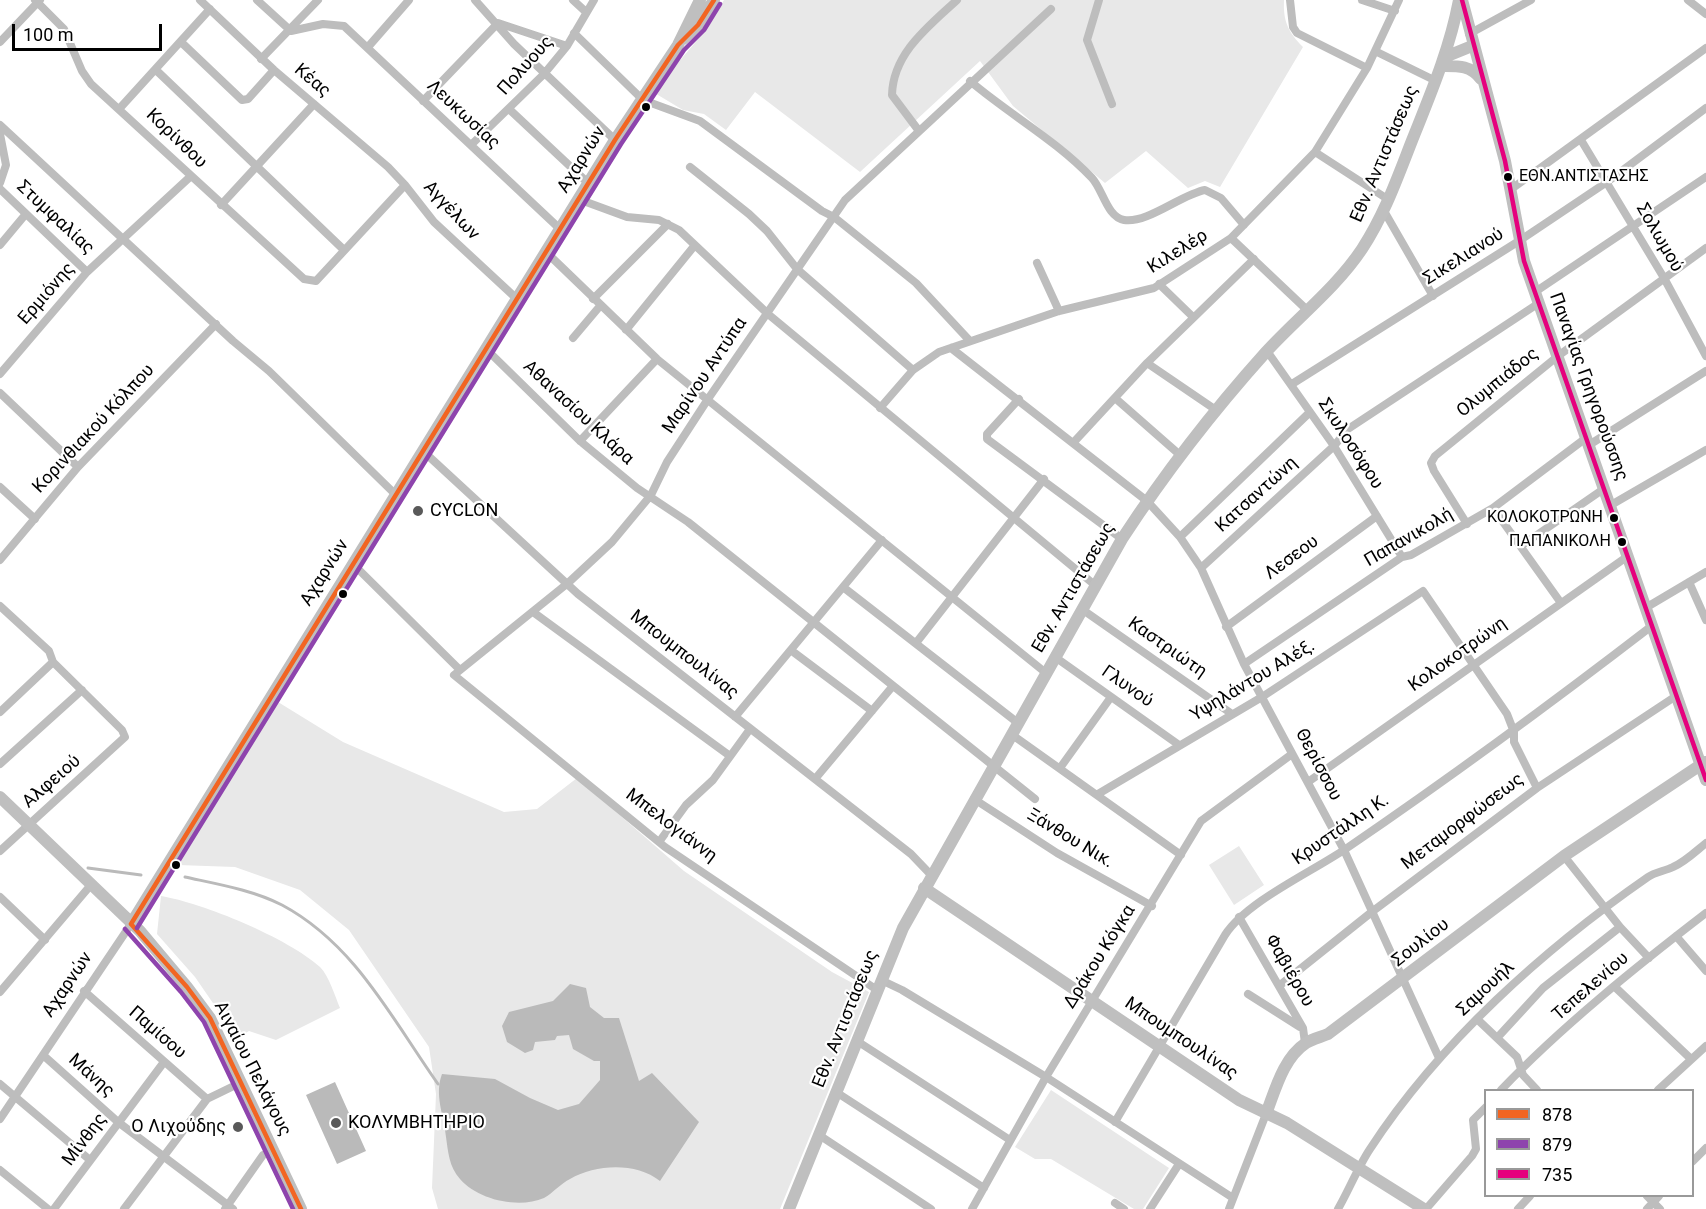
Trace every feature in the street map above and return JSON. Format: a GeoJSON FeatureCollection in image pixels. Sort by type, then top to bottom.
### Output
{"type":"FeatureCollection","features":[{"type":"Feature","properties":{"kind":"street","name":"Κέας"},"geometry":{"type":"LineString","coordinates":[[200,0],[273,70],[388,167],[405,185]]}},
{"type":"Feature","properties":{"kind":"street"},"geometry":{"type":"LineString","coordinates":[[257,0],[291,31]]}},
{"type":"Feature","properties":{"kind":"street"},"geometry":{"type":"LineString","coordinates":[[261,59],[291,31],[318,0]]}},
{"type":"Feature","properties":{"kind":"street"},"geometry":{"type":"LineString","coordinates":[[368,46],[409,0]]}},
{"type":"Feature","properties":{"kind":"street"},"geometry":{"type":"LineString","coordinates":[[476,0],[514,44],[615,140]]}},
{"type":"Feature","properties":{"kind":"street"},"geometry":{"type":"LineString","coordinates":[[573,0],[586,12]]}},
{"type":"Feature","properties":{"kind":"street","name":"Πολυους"},"geometry":{"type":"LineString","coordinates":[[471,145],[544,74],[567,46],[594,0]]}},
{"type":"Feature","properties":{"kind":"street","name":"Αχαρνών"},"geometry":{"type":"LineString","coordinates":[[0,1119],[131,924],[578,199],[678,45],[700,0]]}},
{"type":"Feature","properties":{"kind":"street","name":"Αχαρνών"},"geometry":{"type":"LineString","coordinates":[[678,45],[699,25],[714,0]]}},
{"type":"Feature","properties":{"kind":"street"},"geometry":{"type":"LineString","coordinates":[[919,131],[892,95],[896,73],[913,43],[957,0]]}},
{"type":"Feature","properties":{"kind":"street"},"geometry":{"type":"LineString","coordinates":[[1099,0],[1087,40],[1112,104]]}},
{"type":"Feature","properties":{"kind":"street"},"geometry":{"type":"LineString","coordinates":[[1290,0],[1293,27],[1297,33],[1367,68]]}},
{"type":"Feature","properties":{"kind":"street"},"geometry":{"type":"LineString","coordinates":[[1362,0],[1395,11]]}},
{"type":"Feature","properties":{"kind":"street","name":"Κιλελέρ"},"geometry":{"type":"LineString","coordinates":[[880,408],[913,370],[928,358],[969,340],[1059,311],[1148,290],[1197,262],[1231,237],[1315,152],[1367,68],[1399,0]]}},
{"type":"Feature","properties":{"kind":"street","name":"Παναγίας Γρηγορούσσης"},"geometry":{"type":"LineString","coordinates":[[1460,0],[1505,161],[1519,241],[1676,696],[1703,762],[1706,780]]}},
{"type":"Feature","properties":{"kind":"street","name":"Εθν. Αντιστάσεως"},"geometry":{"type":"LineString","coordinates":[[789,1209],[899,937],[924,888],[1122,539],[1147,501],[1216,410],[1267,351],[1349,266],[1387,206],[1443,62],[1460,0]]}},
{"type":"Feature","properties":{"kind":"street"},"geometry":{"type":"LineString","coordinates":[[1443,62],[1471,40],[1531,0]]}},
{"type":"Feature","properties":{"kind":"street"},"geometry":{"type":"LineString","coordinates":[[1688,0],[1706,14]]}},
{"type":"Feature","properties":{"kind":"street"},"geometry":{"type":"LineString","coordinates":[[0,42],[38,1]]}},
{"type":"Feature","properties":{"kind":"street","name":"Κορίνθου"},"geometry":{"type":"LineString","coordinates":[[38,1],[64,29],[82,71],[221,205],[304,279],[316,281]]}},
{"type":"Feature","properties":{"kind":"street"},"geometry":{"type":"LineString","coordinates":[[120,108],[210,9]]}},
{"type":"Feature","properties":{"kind":"street","name":"Μαρίνου Αντύπα"},"geometry":{"type":"LineString","coordinates":[[457,672],[568,583],[612,542],[651,495],[667,462],[708,399],[852,191],[874,175],[970,81],[1051,9]]}},
{"type":"Feature","properties":{"kind":"street"},"geometry":{"type":"LineString","coordinates":[[498,23],[567,46]]}},
{"type":"Feature","properties":{"kind":"street"},"geometry":{"type":"LineString","coordinates":[[423,100],[498,23]]}},
{"type":"Feature","properties":{"kind":"street","name":"Λευκωσίας"},"geometry":{"type":"LineString","coordinates":[[291,31],[323,24],[344,26],[368,46],[560,229]]}},
{"type":"Feature","properties":{"kind":"street"},"geometry":{"type":"LineString","coordinates":[[574,33],[643,100],[700,122],[822,211],[834,217],[916,283],[969,340]]}},
{"type":"Feature","properties":{"kind":"street"},"geometry":{"type":"LineString","coordinates":[[181,42],[242,100],[248,99],[273,70]]}},
{"type":"Feature","properties":{"kind":"street"},"geometry":{"type":"LineString","coordinates":[[1510,190],[1706,48]]}},
{"type":"Feature","properties":{"kind":"street"},"geometry":{"type":"LineString","coordinates":[[1375,51],[1436,81]]}},
{"type":"Feature","properties":{"kind":"street"},"geometry":{"type":"LineString","coordinates":[[1443,62],[1465,66],[1475,72],[1482,81]]}},
{"type":"Feature","properties":{"kind":"street"},"geometry":{"type":"LineString","coordinates":[[156,70],[344,250]]}},
{"type":"Feature","properties":{"kind":"street"},"geometry":{"type":"LineString","coordinates":[[970,81],[996,103],[1048,138],[1086,172],[1101,187],[1108,208],[1119,217],[1125,220],[1138,218],[1205,190],[1221,198],[1244,225]]}},
{"type":"Feature","properties":{"kind":"street"},"geometry":{"type":"LineString","coordinates":[[221,205],[314,104]]}},
{"type":"Feature","properties":{"kind":"street","name":"Σικελιανού"},"geometry":{"type":"LineString","coordinates":[[1292,384],[1519,241],[1607,182],[1706,108]]}},
{"type":"Feature","properties":{"kind":"street"},"geometry":{"type":"LineString","coordinates":[[509,109],[588,183]]}},
{"type":"Feature","properties":{"kind":"street"},"geometry":{"type":"LineString","coordinates":[[0,125],[122,239],[269,370],[396,495]]}},
{"type":"Feature","properties":{"kind":"street"},"geometry":{"type":"LineString","coordinates":[[0,134],[6,165],[0,183]]}},
{"type":"Feature","properties":{"kind":"street","name":"Σολωμού"},"geometry":{"type":"LineString","coordinates":[[1581,140],[1664,278],[1706,356]]}},
{"type":"Feature","properties":{"kind":"street"},"geometry":{"type":"LineString","coordinates":[[1315,152],[1387,206],[1432,296]]}},
{"type":"Feature","properties":{"kind":"street"},"geometry":{"type":"LineString","coordinates":[[690,166],[767,231],[797,268],[913,370]]}},
{"type":"Feature","properties":{"kind":"street","name":"Ερμιόνης"},"geometry":{"type":"LineString","coordinates":[[0,374],[87,272],[190,176]]}},
{"type":"Feature","properties":{"kind":"street"},"geometry":{"type":"LineString","coordinates":[[1537,298],[1706,177]]}},
{"type":"Feature","properties":{"kind":"street","name":"Αγγέλων"},"geometry":{"type":"LineString","coordinates":[[316,281],[405,185],[434,222],[517,299]]}},
{"type":"Feature","properties":{"kind":"street","name":"Στυμφαλίας"},"geometry":{"type":"LineString","coordinates":[[0,189],[87,272]]}},
{"type":"Feature","properties":{"kind":"street"},"geometry":{"type":"LineString","coordinates":[[578,199],[627,217],[648,218],[679,230],[768,314],[1096,586]]}},
{"type":"Feature","properties":{"kind":"street"},"geometry":{"type":"LineString","coordinates":[[0,244],[26,215]]}},
{"type":"Feature","properties":{"kind":"street"},"geometry":{"type":"LineString","coordinates":[[573,338],[596,303],[668,224]]}},
{"type":"Feature","properties":{"kind":"street"},"geometry":{"type":"LineString","coordinates":[[1231,237],[1306,309]]}},
{"type":"Feature","properties":{"kind":"street"},"geometry":{"type":"LineString","coordinates":[[626,330],[695,245]]}},
{"type":"Feature","properties":{"kind":"street","name":"Ολυμπιάδος"},"geometry":{"type":"LineString","coordinates":[[1467,524],[1431,463],[1435,456],[1558,356],[1706,248]]}},
{"type":"Feature","properties":{"kind":"street"},"geometry":{"type":"LineString","coordinates":[[546,252],[596,303],[657,359],[1046,673]]}},
{"type":"Feature","properties":{"kind":"street"},"geometry":{"type":"LineString","coordinates":[[1073,443],[1147,363],[1254,259]]}},
{"type":"Feature","properties":{"kind":"street"},"geometry":{"type":"LineString","coordinates":[[1037,263],[1059,311]]}},
{"type":"Feature","properties":{"kind":"street"},"geometry":{"type":"LineString","coordinates":[[1159,284],[1193,318]]}},
{"type":"Feature","properties":{"kind":"street","name":"Κατσαντώνη"},"geometry":{"type":"LineString","coordinates":[[1201,568],[1334,446],[1348,429],[1537,298]]}},
{"type":"Feature","properties":{"kind":"street","name":"Κορινθιακού Κόλπου"},"geometry":{"type":"LineString","coordinates":[[0,560],[78,467],[216,324]]}},
{"type":"Feature","properties":{"kind":"street","name":"Θερίσσου"},"geometry":{"type":"LineString","coordinates":[[951,348],[1147,501],[1180,537],[1201,568],[1244,664],[1344,850],[1439,1058]]}},
{"type":"Feature","properties":{"kind":"street","name":"Αθανασίου Κλάρα"},"geometry":{"type":"LineString","coordinates":[[486,349],[580,441],[637,488],[651,495],[688,522],[1035,799]]}},
{"type":"Feature","properties":{"kind":"street","name":"Σκυλοσόφου"},"geometry":{"type":"LineString","coordinates":[[1267,351],[1334,446],[1402,557]]}},
{"type":"Feature","properties":{"kind":"street"},"geometry":{"type":"LineString","coordinates":[[580,441],[657,359]]}},
{"type":"Feature","properties":{"kind":"street"},"geometry":{"type":"LineString","coordinates":[[1147,363],[1216,410]]}},
{"type":"Feature","properties":{"kind":"street","name":"Παπανικολή"},"geometry":{"type":"LineString","coordinates":[[1244,664],[1402,557],[1411,555],[1467,524],[1588,441],[1706,371]]}},
{"type":"Feature","properties":{"kind":"street"},"geometry":{"type":"LineString","coordinates":[[0,393],[78,467]]}},
{"type":"Feature","properties":{"kind":"street"},"geometry":{"type":"LineString","coordinates":[[1115,398],[1180,455]]}},
{"type":"Feature","properties":{"kind":"street"},"geometry":{"type":"LineString","coordinates":[[1019,399],[987,436],[1122,539]]}},
{"type":"Feature","properties":{"kind":"street"},"geometry":{"type":"LineString","coordinates":[[1180,537],[1310,413]]}},
{"type":"Feature","properties":{"kind":"street"},"geometry":{"type":"LineString","coordinates":[[1611,506],[1706,450]]}},
{"type":"Feature","properties":{"kind":"street","name":"Μπουμπουλίνας"},"geometry":{"type":"LineString","coordinates":[[423,451],[578,594],[911,854],[932,876]]}},
{"type":"Feature","properties":{"kind":"street"},"geometry":{"type":"LineString","coordinates":[[916,643],[1044,479]]}},
{"type":"Feature","properties":{"kind":"street"},"geometry":{"type":"LineString","coordinates":[[0,487],[35,519]]}},
{"type":"Feature","properties":{"kind":"street"},"geometry":{"type":"LineString","coordinates":[[1521,546],[1605,488]]}},
{"type":"Feature","properties":{"kind":"street"},"geometry":{"type":"LineString","coordinates":[[1493,508],[1561,603]]}},
{"type":"Feature","properties":{"kind":"street","name":"Λεσεου"},"geometry":{"type":"LineString","coordinates":[[1226,627],[1377,516]]}},
{"type":"Feature","properties":{"kind":"street"},"geometry":{"type":"LineString","coordinates":[[735,717],[882,540]]}},
{"type":"Feature","properties":{"kind":"street","name":"Κολοκοτρώνη"},"geometry":{"type":"LineString","coordinates":[[1308,782],[1628,556]]}},
{"type":"Feature","properties":{"kind":"street","name":"Μπελογιάννη"},"geometry":{"type":"LineString","coordinates":[[352,563],[457,672],[659,842],[879,985],[902,990],[1046,1077],[1233,1198]]}},
{"type":"Feature","properties":{"kind":"street"},"geometry":{"type":"LineString","coordinates":[[1647,607],[1706,572]]}},
{"type":"Feature","properties":{"kind":"street"},"geometry":{"type":"LineString","coordinates":[[1689,582],[1706,620]]}},
{"type":"Feature","properties":{"kind":"street"},"geometry":{"type":"LineString","coordinates":[[843,587],[916,643],[1060,768],[1181,855]]}},
{"type":"Feature","properties":{"kind":"street","name":"Υψηλάντου Αλέξ."},"geometry":{"type":"LineString","coordinates":[[1098,794],[1262,697],[1423,591],[1474,664]]}},
{"type":"Feature","properties":{"kind":"street"},"geometry":{"type":"LineString","coordinates":[[0,606],[49,651],[53,662],[82,690],[0,764]]}},
{"type":"Feature","properties":{"kind":"street","name":"Καστριώτη"},"geometry":{"type":"LineString","coordinates":[[1083,610],[1232,714]]}},
{"type":"Feature","properties":{"kind":"street"},"geometry":{"type":"LineString","coordinates":[[532,612],[730,756]]}},
{"type":"Feature","properties":{"kind":"street","name":"Κρυστάλλη Κ."},"geometry":{"type":"LineString","coordinates":[[1115,1122],[1225,934],[1239,917],[1344,850],[1514,732],[1653,625]]}},
{"type":"Feature","properties":{"kind":"street"},"geometry":{"type":"LineString","coordinates":[[792,651],[872,711]]}},
{"type":"Feature","properties":{"kind":"street","name":"Γλυνού"},"geometry":{"type":"LineString","coordinates":[[1055,657],[1179,745]]}},
{"type":"Feature","properties":{"kind":"street"},"geometry":{"type":"LineString","coordinates":[[0,711],[53,662]]}},
{"type":"Feature","properties":{"kind":"street"},"geometry":{"type":"LineString","coordinates":[[1474,664],[1508,714],[1514,732],[1514,742],[1537,788]]}},
{"type":"Feature","properties":{"kind":"street"},"geometry":{"type":"LineString","coordinates":[[815,779],[892,687]]}},
{"type":"Feature","properties":{"kind":"street","name":"Αλφειού"},"geometry":{"type":"LineString","coordinates":[[0,851],[125,737],[123,730],[82,690]]}},
{"type":"Feature","properties":{"kind":"street","name":"Μεταμορφώσεως"},"geometry":{"type":"LineString","coordinates":[[1279,986],[1373,911],[1537,788],[1676,696]]}},
{"type":"Feature","properties":{"kind":"street"},"geometry":{"type":"LineString","coordinates":[[1060,768],[1111,697]]}},
{"type":"Feature","properties":{"kind":"street"},"geometry":{"type":"LineString","coordinates":[[659,842],[686,805],[713,780],[750,729]]}},
{"type":"Feature","properties":{"kind":"street","name":"Δράκου Κόγκα"},"geometry":{"type":"LineString","coordinates":[[972,1209],[1091,1002],[1152,906],[1181,855],[1209,814],[1292,754]]}},
{"type":"Feature","properties":{"kind":"street","name":"Σουλίου"},"geometry":{"type":"LineString","coordinates":[[1229,1209],[1282,1074],[1292,1056],[1305,1043],[1328,1034],[1402,981],[1564,856],[1703,762]]}},
{"type":"Feature","properties":{"kind":"street","name":"Αιγαίου Πελάγους"},"geometry":{"type":"LineString","coordinates":[[0,797],[131,924],[210,1018],[301,1209]]}},
{"type":"Feature","properties":{"kind":"street","name":"Ξάνθου Νικ."},"geometry":{"type":"LineString","coordinates":[[974,799],[1057,853],[1152,906]]}},
{"type":"Feature","properties":{"kind":"street","name":"Σαμουήλ"},"geometry":{"type":"LineString","coordinates":[[1338,1209],[1369,1150],[1439,1058],[1477,1019],[1533,968],[1605,909],[1651,875],[1674,867],[1706,843]]}},
{"type":"Feature","properties":{"kind":"street"},"geometry":{"type":"LineString","coordinates":[[1564,856],[1605,909],[1649,958]]}},
{"type":"Feature","properties":{"kind":"street"},"geometry":{"type":"LineString","coordinates":[[0,992],[90,886]]}},
{"type":"Feature","properties":{"kind":"street","name":"Μπουμπουλίνας"},"geometry":{"type":"LineString","coordinates":[[924,888],[1239,1100],[1287,1123],[1425,1209]]}},
{"type":"Feature","properties":{"kind":"street"},"geometry":{"type":"LineString","coordinates":[[0,897],[45,940]]}},
{"type":"Feature","properties":{"kind":"street","name":"Τεπελενίου"},"geometry":{"type":"LineString","coordinates":[[1502,1089],[1522,1068],[1649,958],[1706,913]]}},
{"type":"Feature","properties":{"kind":"street","name":"Φαβιέρου"},"geometry":{"type":"LineString","coordinates":[[1239,917],[1303,1028],[1305,1043]]}},
{"type":"Feature","properties":{"kind":"street"},"geometry":{"type":"LineString","coordinates":[[1497,1038],[1543,988],[1620,927]]}},
{"type":"Feature","properties":{"kind":"street"},"geometry":{"type":"LineString","coordinates":[[1676,936],[1706,971]]}},
{"type":"Feature","properties":{"kind":"street"},"geometry":{"type":"LineString","coordinates":[[1616,987],[1691,1059]]}},
{"type":"Feature","properties":{"kind":"street","name":"Παμίσου"},"geometry":{"type":"LineString","coordinates":[[84,992],[207,1099]]}},
{"type":"Feature","properties":{"kind":"street"},"geometry":{"type":"LineString","coordinates":[[1248,994],[1303,1028]]}},
{"type":"Feature","properties":{"kind":"street"},"geometry":{"type":"LineString","coordinates":[[1477,1019],[1517,1057],[1527,1081],[1536,1089]]}},
{"type":"Feature","properties":{"kind":"street"},"geometry":{"type":"LineString","coordinates":[[857,1041],[1010,1140]]}},
{"type":"Feature","properties":{"kind":"street"},"geometry":{"type":"LineString","coordinates":[[1659,1089],[1706,1046]]}},
{"type":"Feature","properties":{"kind":"street","name":"Μάνης"},"geometry":{"type":"LineString","coordinates":[[43,1055],[118,1122],[228,1208]]}},
{"type":"Feature","properties":{"kind":"street","name":"Μίνθης"},"geometry":{"type":"LineString","coordinates":[[54,1209],[164,1062]]}},
{"type":"Feature","properties":{"kind":"street"},"geometry":{"type":"LineString","coordinates":[[124,1209],[207,1099],[240,1083]]}},
{"type":"Feature","properties":{"kind":"street"},"geometry":{"type":"LineString","coordinates":[[0,1084],[90,1160]]}},
{"type":"Feature","properties":{"kind":"street"},"geometry":{"type":"LineString","coordinates":[[836,1092],[984,1188]]}},
{"type":"Feature","properties":{"kind":"street"},"geometry":{"type":"LineString","coordinates":[[1425,1209],[1472,1156],[1476,1149],[1473,1120],[1484,1108]]}},
{"type":"Feature","properties":{"kind":"street"},"geometry":{"type":"LineString","coordinates":[[819,1134],[931,1209]]}},
{"type":"Feature","properties":{"kind":"street"},"geometry":{"type":"LineString","coordinates":[[228,1208],[264,1155],[273,1150]]}},
{"type":"Feature","properties":{"kind":"street"},"geometry":{"type":"LineString","coordinates":[[1150,1209],[1179,1164]]}},
{"type":"Feature","properties":{"kind":"street"},"geometry":{"type":"LineString","coordinates":[[0,1170],[48,1209]]}},
{"type":"Feature","properties":{"kind":"street"},"geometry":{"type":"LineString","coordinates":[[1518,1209],[1529,1197]]}},
{"type":"Feature","properties":{"kind":"street"},"geometry":{"type":"LineString","coordinates":[[1652,1200],[1660,1209]]}},
{"type":"Feature","properties":{"kind":"street"},"geometry":{"type":"LineString","coordinates":[[1115,1203],[1124,1209]]}},
{"type":"Feature","properties":{"kind":"shaded area"},"geometry":{"type":"Polygon","coordinates":[[[724,0],[1284,0],[1284,14],[1288,26],[1303,47],[1220,187],[1205,181],[1188,188],[1146,151],[1105,183],[1013,106],[980,61],[860,172],[755,92],[726,130],[704,114],[683,110],[653,92],[705,31],[724,0]]]}},
{"type":"Feature","properties":{"kind":"shaded area"},"geometry":{"type":"Polygon","coordinates":[[[278,702],[343,742],[504,812],[537,809],[577,778],[684,871],[832,972],[869,992],[780,1209],[438,1209],[432,1188],[436,1094],[429,1047],[349,930],[300,890],[235,867],[178,865],[278,702]]]}},
{"type":"Feature","properties":{"kind":"shaded area"},"geometry":{"type":"Polygon","coordinates":[[[1239,846],[1264,885],[1234,905],[1209,865],[1239,846]]]}},
{"type":"Feature","properties":{"kind":"shaded area"},"geometry":{"type":"Polygon","coordinates":[[[161,896],[199,906],[244,923],[306,956],[323,971],[332,986],[340,1008],[276,1040],[249,1031],[237,1038],[195,977],[157,934],[161,896]]]}},
{"type":"Feature","properties":{"kind":"shaded area"},"geometry":{"type":"Polygon","coordinates":[[[570,984],[586,988],[590,1007],[604,1018],[619,1018],[639,1081],[652,1073],[699,1122],[660,1181],[628,1168],[604,1168],[580,1174],[566,1181],[544,1198],[534,1201],[511,1202],[488,1197],[460,1179],[451,1164],[439,1097],[442,1074],[495,1079],[558,1110],[579,1104],[600,1080],[600,1061],[594,1061],[573,1049],[569,1035],[557,1036],[555,1040],[535,1042],[533,1050],[525,1053],[507,1042],[502,1026],[509,1012],[553,1001],[570,984]]]}},
{"type":"Feature","properties":{"kind":"shaded area","name":"ΚΟΛΥΜΒΗΤΗΡΙΟ"},"geometry":{"type":"Polygon","coordinates":[[[335,1082],[366,1151],[337,1164],[306,1095],[335,1082]]]}},
{"type":"Feature","properties":{"kind":"shaded area"},"geometry":{"type":"Polygon","coordinates":[[[1051,1090],[1169,1168],[1143,1209],[1134,1209],[1051,1159],[1035,1159],[1015,1147],[1051,1090]]]}},
{"type":"Feature","properties":{"kind":"waterway"},"geometry":{"type":"LineString","coordinates":[[88,868],[141,875]]}},
{"type":"Feature","properties":{"kind":"waterway"},"geometry":{"type":"LineString","coordinates":[[185,877],[259,895],[282,905],[308,921],[331,940],[370,985],[438,1084]]}},
{"type":"Feature","properties":{"kind":"transit line","name":"878"},"geometry":{"type":"LineString","coordinates":[[131,924],[615,140],[678,45],[698,25],[714,0]]}},
{"type":"Feature","properties":{"kind":"transit line","name":"735"},"geometry":{"type":"LineString","coordinates":[[1462,0],[1505,161],[1524,261],[1706,780]]}},
{"type":"Feature","properties":{"kind":"transit line","name":"879"},"geometry":{"type":"LineString","coordinates":[[137,928],[621,144],[684,50],[704,30],[720,4]]}},
{"type":"Feature","properties":{"kind":"transit line","name":"878"},"geometry":{"type":"LineString","coordinates":[[131,924],[187,987],[210,1018],[301,1209]]}},
{"type":"Feature","properties":{"kind":"transit line","name":"879"},"geometry":{"type":"LineString","coordinates":[[125,929],[181,992],[204,1022],[293,1209]]}},
{"type":"Feature","properties":{"kind":"place","name":"ΕΘΝ.ΑΝΤΙΣΤΑΣΗΣ"},"geometry":{"type":"Point","coordinates":[1508,177]}},
{"type":"Feature","properties":{"kind":"place","name":"CYCLON"},"geometry":{"type":"Point","coordinates":[418,511]}},
{"type":"Feature","properties":{"kind":"place","name":"ΚΟΛΟΚΟΤΡΩΝΗ"},"geometry":{"type":"Point","coordinates":[1614,518]}},
{"type":"Feature","properties":{"kind":"place","name":"ΠΑΠΑΝΙΚΟΛΗ"},"geometry":{"type":"Point","coordinates":[1622,542]}},
{"type":"Feature","properties":{"kind":"place","name":"ΚΟΛΥΜΒΗΤΗΡΙΟ"},"geometry":{"type":"Point","coordinates":[336,1123]}},
{"type":"Feature","properties":{"kind":"place","name":"Ο Λιχούδης"},"geometry":{"type":"Point","coordinates":[238,1127]}}]}
